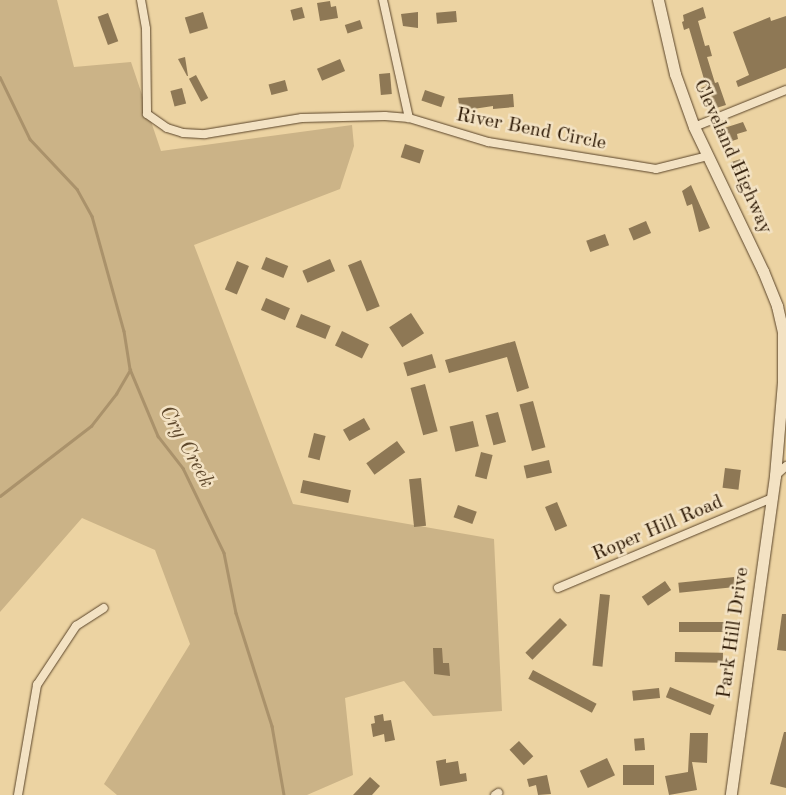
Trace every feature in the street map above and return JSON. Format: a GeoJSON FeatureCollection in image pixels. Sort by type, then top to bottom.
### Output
{"type":"FeatureCollection","features":[{"type":"Feature","properties":{"kind":"main road","name":"Cleveland Highway"},"geometry":{"type":"LineString","coordinates":[[658,0],[675,74],[694,127],[763,271],[777,306],[783,331],[783,382],[775,476]]}},
{"type":"Feature","properties":{"kind":"main road","name":"Park Hill Drive"},"geometry":{"type":"LineString","coordinates":[[730,795],[770,499],[775,476]]}},
{"type":"Feature","properties":{"kind":"street","name":"River Bend Circle"},"geometry":{"type":"LineString","coordinates":[[141,0],[146,30],[144,104],[147,114],[167,128],[183,133],[204,134],[302,118],[409,118],[488,142],[656,170],[708,156]]}},
{"type":"Feature","properties":{"kind":"street"},"geometry":{"type":"LineString","coordinates":[[383,0],[409,118]]}},
{"type":"Feature","properties":{"kind":"street"},"geometry":{"type":"LineString","coordinates":[[694,127],[786,90]]}},
{"type":"Feature","properties":{"kind":"street"},"geometry":{"type":"LineString","coordinates":[[775,476],[786,466]]}},
{"type":"Feature","properties":{"kind":"street","name":"Roper Hill Road"},"geometry":{"type":"LineString","coordinates":[[558,588],[770,499]]}},
{"type":"Feature","properties":{"kind":"street"},"geometry":{"type":"LineString","coordinates":[[18,795],[37,685],[76,626],[104,608]]}},
{"type":"Feature","properties":{"kind":"shaded area"},"geometry":{"type":"Polygon","coordinates":[[[0,0],[57,0],[74,67],[131,62],[161,151],[352,125],[354,146],[340,189],[194,245],[293,504],[494,539],[502,711],[433,716],[404,681],[345,698],[353,775],[307,795],[117,795],[104,784],[190,644],[155,550],[82,518],[0,612],[0,0]]]}},
{"type":"Feature","properties":{"kind":"building"},"geometry":{"type":"Polygon","coordinates":[[[330,1],[331,7],[336,6],[338,18],[320,21],[317,3],[330,1]]]}},
{"type":"Feature","properties":{"kind":"building"},"geometry":{"type":"Polygon","coordinates":[[[302,7],[305,18],[293,21],[290,10],[302,7]]]}},
{"type":"Feature","properties":{"kind":"building"},"geometry":{"type":"Polygon","coordinates":[[[703,7],[706,18],[698,21],[705,46],[709,45],[712,56],[707,57],[715,83],[718,82],[726,105],[713,109],[712,103],[707,105],[701,88],[706,86],[689,28],[684,30],[682,22],[684,21],[683,15],[703,7]]]}},
{"type":"Feature","properties":{"kind":"building"},"geometry":{"type":"Polygon","coordinates":[[[456,11],[457,22],[437,24],[436,13],[456,11]]]}},
{"type":"Feature","properties":{"kind":"building"},"geometry":{"type":"Polygon","coordinates":[[[203,12],[208,28],[190,34],[185,18],[203,12]]]}},
{"type":"Feature","properties":{"kind":"building"},"geometry":{"type":"Polygon","coordinates":[[[418,12],[418,28],[403,26],[401,14],[418,12]]]}},
{"type":"Feature","properties":{"kind":"building"},"geometry":{"type":"Polygon","coordinates":[[[108,13],[118,41],[108,45],[98,17],[108,13]]]}},
{"type":"Feature","properties":{"kind":"building"},"geometry":{"type":"Polygon","coordinates":[[[786,16],[786,68],[738,87],[736,81],[749,75],[733,32],[770,17],[771,21],[786,16]]]}},
{"type":"Feature","properties":{"kind":"building"},"geometry":{"type":"Polygon","coordinates":[[[360,20],[363,29],[348,34],[345,25],[360,20]]]}},
{"type":"Feature","properties":{"kind":"building"},"geometry":{"type":"Polygon","coordinates":[[[185,57],[188,76],[178,59],[185,57]]]}},
{"type":"Feature","properties":{"kind":"building"},"geometry":{"type":"Polygon","coordinates":[[[340,59],[345,71],[322,81],[317,69],[340,59]]]}},
{"type":"Feature","properties":{"kind":"building"},"geometry":{"type":"Polygon","coordinates":[[[390,73],[392,94],[381,95],[379,74],[390,73]]]}},
{"type":"Feature","properties":{"kind":"building"},"geometry":{"type":"Polygon","coordinates":[[[196,75],[208,98],[201,102],[189,79],[196,75]]]}},
{"type":"Feature","properties":{"kind":"building"},"geometry":{"type":"Polygon","coordinates":[[[285,80],[288,91],[271,95],[269,84],[285,80]]]}},
{"type":"Feature","properties":{"kind":"building"},"geometry":{"type":"Polygon","coordinates":[[[182,88],[186,103],[175,107],[170,91],[182,88]]]}},
{"type":"Feature","properties":{"kind":"building"},"geometry":{"type":"Polygon","coordinates":[[[425,90],[445,97],[441,107],[421,100],[425,90]]]}},
{"type":"Feature","properties":{"kind":"building"},"geometry":{"type":"Polygon","coordinates":[[[513,94],[514,107],[493,109],[493,106],[460,111],[458,98],[513,94]]]}},
{"type":"Feature","properties":{"kind":"building"},"geometry":{"type":"Polygon","coordinates":[[[743,122],[747,131],[737,134],[738,139],[726,143],[721,129],[743,122]]]}},
{"type":"Feature","properties":{"kind":"building"},"geometry":{"type":"Polygon","coordinates":[[[405,144],[424,150],[420,163],[401,157],[405,144]]]}},
{"type":"Feature","properties":{"kind":"building"},"geometry":{"type":"Polygon","coordinates":[[[744,158],[748,170],[735,175],[731,162],[744,158]]]}},
{"type":"Feature","properties":{"kind":"building"},"geometry":{"type":"Polygon","coordinates":[[[691,185],[710,228],[699,232],[692,204],[687,206],[682,191],[691,185]]]}},
{"type":"Feature","properties":{"kind":"building"},"geometry":{"type":"Polygon","coordinates":[[[646,221],[651,233],[634,240],[629,228],[646,221]]]}},
{"type":"Feature","properties":{"kind":"building"},"geometry":{"type":"Polygon","coordinates":[[[605,234],[609,245],[590,252],[586,241],[605,234]]]}},
{"type":"Feature","properties":{"kind":"building"},"geometry":{"type":"Polygon","coordinates":[[[266,257],[288,266],[283,278],[261,269],[266,257]]]}},
{"type":"Feature","properties":{"kind":"building"},"geometry":{"type":"Polygon","coordinates":[[[330,259],[335,271],[307,283],[302,271],[330,259]]]}},
{"type":"Feature","properties":{"kind":"building"},"geometry":{"type":"Polygon","coordinates":[[[361,260],[380,306],[367,312],[348,265],[361,260]]]}},
{"type":"Feature","properties":{"kind":"building"},"geometry":{"type":"Polygon","coordinates":[[[237,261],[249,266],[237,295],[225,290],[237,261]]]}},
{"type":"Feature","properties":{"kind":"building"},"geometry":{"type":"Polygon","coordinates":[[[266,298],[290,308],[285,320],[261,310],[266,298]]]}},
{"type":"Feature","properties":{"kind":"building"},"geometry":{"type":"Polygon","coordinates":[[[411,313],[424,333],[402,347],[389,327],[411,313]]]}},
{"type":"Feature","properties":{"kind":"building"},"geometry":{"type":"Polygon","coordinates":[[[301,314],[331,326],[325,339],[296,327],[301,314]]]}},
{"type":"Feature","properties":{"kind":"building"},"geometry":{"type":"Polygon","coordinates":[[[342,331],[369,344],[362,359],[335,345],[342,331]]]}},
{"type":"Feature","properties":{"kind":"building"},"geometry":{"type":"Polygon","coordinates":[[[515,341],[529,388],[517,392],[507,357],[449,373],[445,360],[515,341]]]}},
{"type":"Feature","properties":{"kind":"building"},"geometry":{"type":"Polygon","coordinates":[[[432,354],[436,367],[407,376],[403,363],[432,354]]]}},
{"type":"Feature","properties":{"kind":"building"},"geometry":{"type":"Polygon","coordinates":[[[425,384],[438,431],[423,435],[411,388],[425,384]]]}},
{"type":"Feature","properties":{"kind":"building"},"geometry":{"type":"Polygon","coordinates":[[[533,401],[545,447],[532,451],[519,405],[533,401]]]}},
{"type":"Feature","properties":{"kind":"building"},"geometry":{"type":"Polygon","coordinates":[[[498,412],[506,442],[493,445],[485,415],[498,412]]]}},
{"type":"Feature","properties":{"kind":"building"},"geometry":{"type":"Polygon","coordinates":[[[364,418],[370,429],[349,441],[343,430],[364,418]]]}},
{"type":"Feature","properties":{"kind":"building"},"geometry":{"type":"Polygon","coordinates":[[[473,421],[479,446],[455,452],[450,426],[473,421]]]}},
{"type":"Feature","properties":{"kind":"building"},"geometry":{"type":"Polygon","coordinates":[[[314,433],[326,436],[320,460],[308,457],[314,433]]]}},
{"type":"Feature","properties":{"kind":"building"},"geometry":{"type":"Polygon","coordinates":[[[397,441],[405,452],[374,475],[366,463],[397,441]]]}},
{"type":"Feature","properties":{"kind":"building"},"geometry":{"type":"Polygon","coordinates":[[[481,452],[493,455],[487,479],[475,476],[481,452]]]}},
{"type":"Feature","properties":{"kind":"building"},"geometry":{"type":"Polygon","coordinates":[[[549,460],[552,473],[527,479],[524,466],[549,460]]]}},
{"type":"Feature","properties":{"kind":"building"},"geometry":{"type":"Polygon","coordinates":[[[725,468],[741,470],[738,490],[723,488],[725,468]]]}},
{"type":"Feature","properties":{"kind":"building"},"geometry":{"type":"Polygon","coordinates":[[[421,478],[426,526],[414,527],[409,479],[421,478]]]}},
{"type":"Feature","properties":{"kind":"building"},"geometry":{"type":"Polygon","coordinates":[[[303,480],[351,490],[348,503],[300,493],[303,480]]]}},
{"type":"Feature","properties":{"kind":"building"},"geometry":{"type":"Polygon","coordinates":[[[557,502],[567,526],[555,531],[545,507],[557,502]]]}},
{"type":"Feature","properties":{"kind":"building"},"geometry":{"type":"Polygon","coordinates":[[[458,505],[477,512],[472,524],[454,517],[458,505]]]}},
{"type":"Feature","properties":{"kind":"building"},"geometry":{"type":"Polygon","coordinates":[[[734,577],[735,587],[679,593],[678,583],[734,577]]]}},
{"type":"Feature","properties":{"kind":"building"},"geometry":{"type":"Polygon","coordinates":[[[665,581],[671,590],[648,606],[642,597],[665,581]]]}},
{"type":"Feature","properties":{"kind":"building"},"geometry":{"type":"Polygon","coordinates":[[[600,594],[610,595],[602,667],[592,666],[600,594]]]}},
{"type":"Feature","properties":{"kind":"building"},"geometry":{"type":"Polygon","coordinates":[[[782,614],[786,614],[786,651],[777,650],[782,614]]]}},
{"type":"Feature","properties":{"kind":"building"},"geometry":{"type":"Polygon","coordinates":[[[560,618],[567,625],[532,660],[525,653],[560,618]]]}},
{"type":"Feature","properties":{"kind":"building"},"geometry":{"type":"Polygon","coordinates":[[[679,622],[728,622],[728,632],[679,632],[679,622]]]}},
{"type":"Feature","properties":{"kind":"building"},"geometry":{"type":"Polygon","coordinates":[[[433,648],[442,648],[443,663],[449,663],[450,676],[434,674],[433,648]]]}},
{"type":"Feature","properties":{"kind":"building"},"geometry":{"type":"Polygon","coordinates":[[[675,652],[723,653],[723,663],[675,662],[675,652]]]}},
{"type":"Feature","properties":{"kind":"building"},"geometry":{"type":"Polygon","coordinates":[[[533,670],[597,704],[592,713],[528,679],[533,670]]]}},
{"type":"Feature","properties":{"kind":"building"},"geometry":{"type":"Polygon","coordinates":[[[670,687],[715,705],[710,715],[666,697],[670,687]]]}},
{"type":"Feature","properties":{"kind":"building"},"geometry":{"type":"Polygon","coordinates":[[[659,688],[660,698],[633,701],[632,691],[659,688]]]}},
{"type":"Feature","properties":{"kind":"building"},"geometry":{"type":"Polygon","coordinates":[[[383,714],[384,721],[391,720],[395,740],[385,742],[384,734],[373,737],[371,724],[375,723],[374,716],[383,714]]]}},
{"type":"Feature","properties":{"kind":"building"},"geometry":{"type":"Polygon","coordinates":[[[784,732],[786,732],[786,788],[770,784],[784,732]]]}},
{"type":"Feature","properties":{"kind":"building"},"geometry":{"type":"Polygon","coordinates":[[[690,733],[708,733],[707,763],[692,762],[697,790],[669,795],[665,776],[688,772],[690,733]]]}},
{"type":"Feature","properties":{"kind":"building"},"geometry":{"type":"Polygon","coordinates":[[[644,738],[645,750],[635,751],[634,739],[644,738]]]}},
{"type":"Feature","properties":{"kind":"building"},"geometry":{"type":"Polygon","coordinates":[[[519,741],[533,756],[524,765],[509,750],[519,741]]]}},
{"type":"Feature","properties":{"kind":"building"},"geometry":{"type":"Polygon","coordinates":[[[607,758],[615,775],[588,788],[580,771],[607,758]]]}},
{"type":"Feature","properties":{"kind":"building"},"geometry":{"type":"Polygon","coordinates":[[[446,759],[446,763],[458,761],[460,774],[466,773],[467,781],[440,786],[436,761],[446,759]]]}},
{"type":"Feature","properties":{"kind":"building"},"geometry":{"type":"Polygon","coordinates":[[[623,765],[654,765],[654,785],[623,785],[623,765]]]}},
{"type":"Feature","properties":{"kind":"building"},"geometry":{"type":"Polygon","coordinates":[[[547,775],[551,794],[538,795],[536,785],[529,787],[527,779],[547,775]]]}},
{"type":"Feature","properties":{"kind":"building"},"geometry":{"type":"Polygon","coordinates":[[[370,777],[380,786],[372,795],[353,795],[370,777]]]}},
{"type":"Feature","properties":{"kind":"waterway","name":"Cry Creek"},"geometry":{"type":"LineString","coordinates":[[0,77],[30,139],[77,189],[92,216],[124,331],[130,369],[158,436],[183,468],[224,553],[236,613],[272,726],[284,795]]}},
{"type":"Feature","properties":{"kind":"waterway"},"geometry":{"type":"LineString","coordinates":[[0,496],[91,426],[116,394],[130,370]]}}]}
